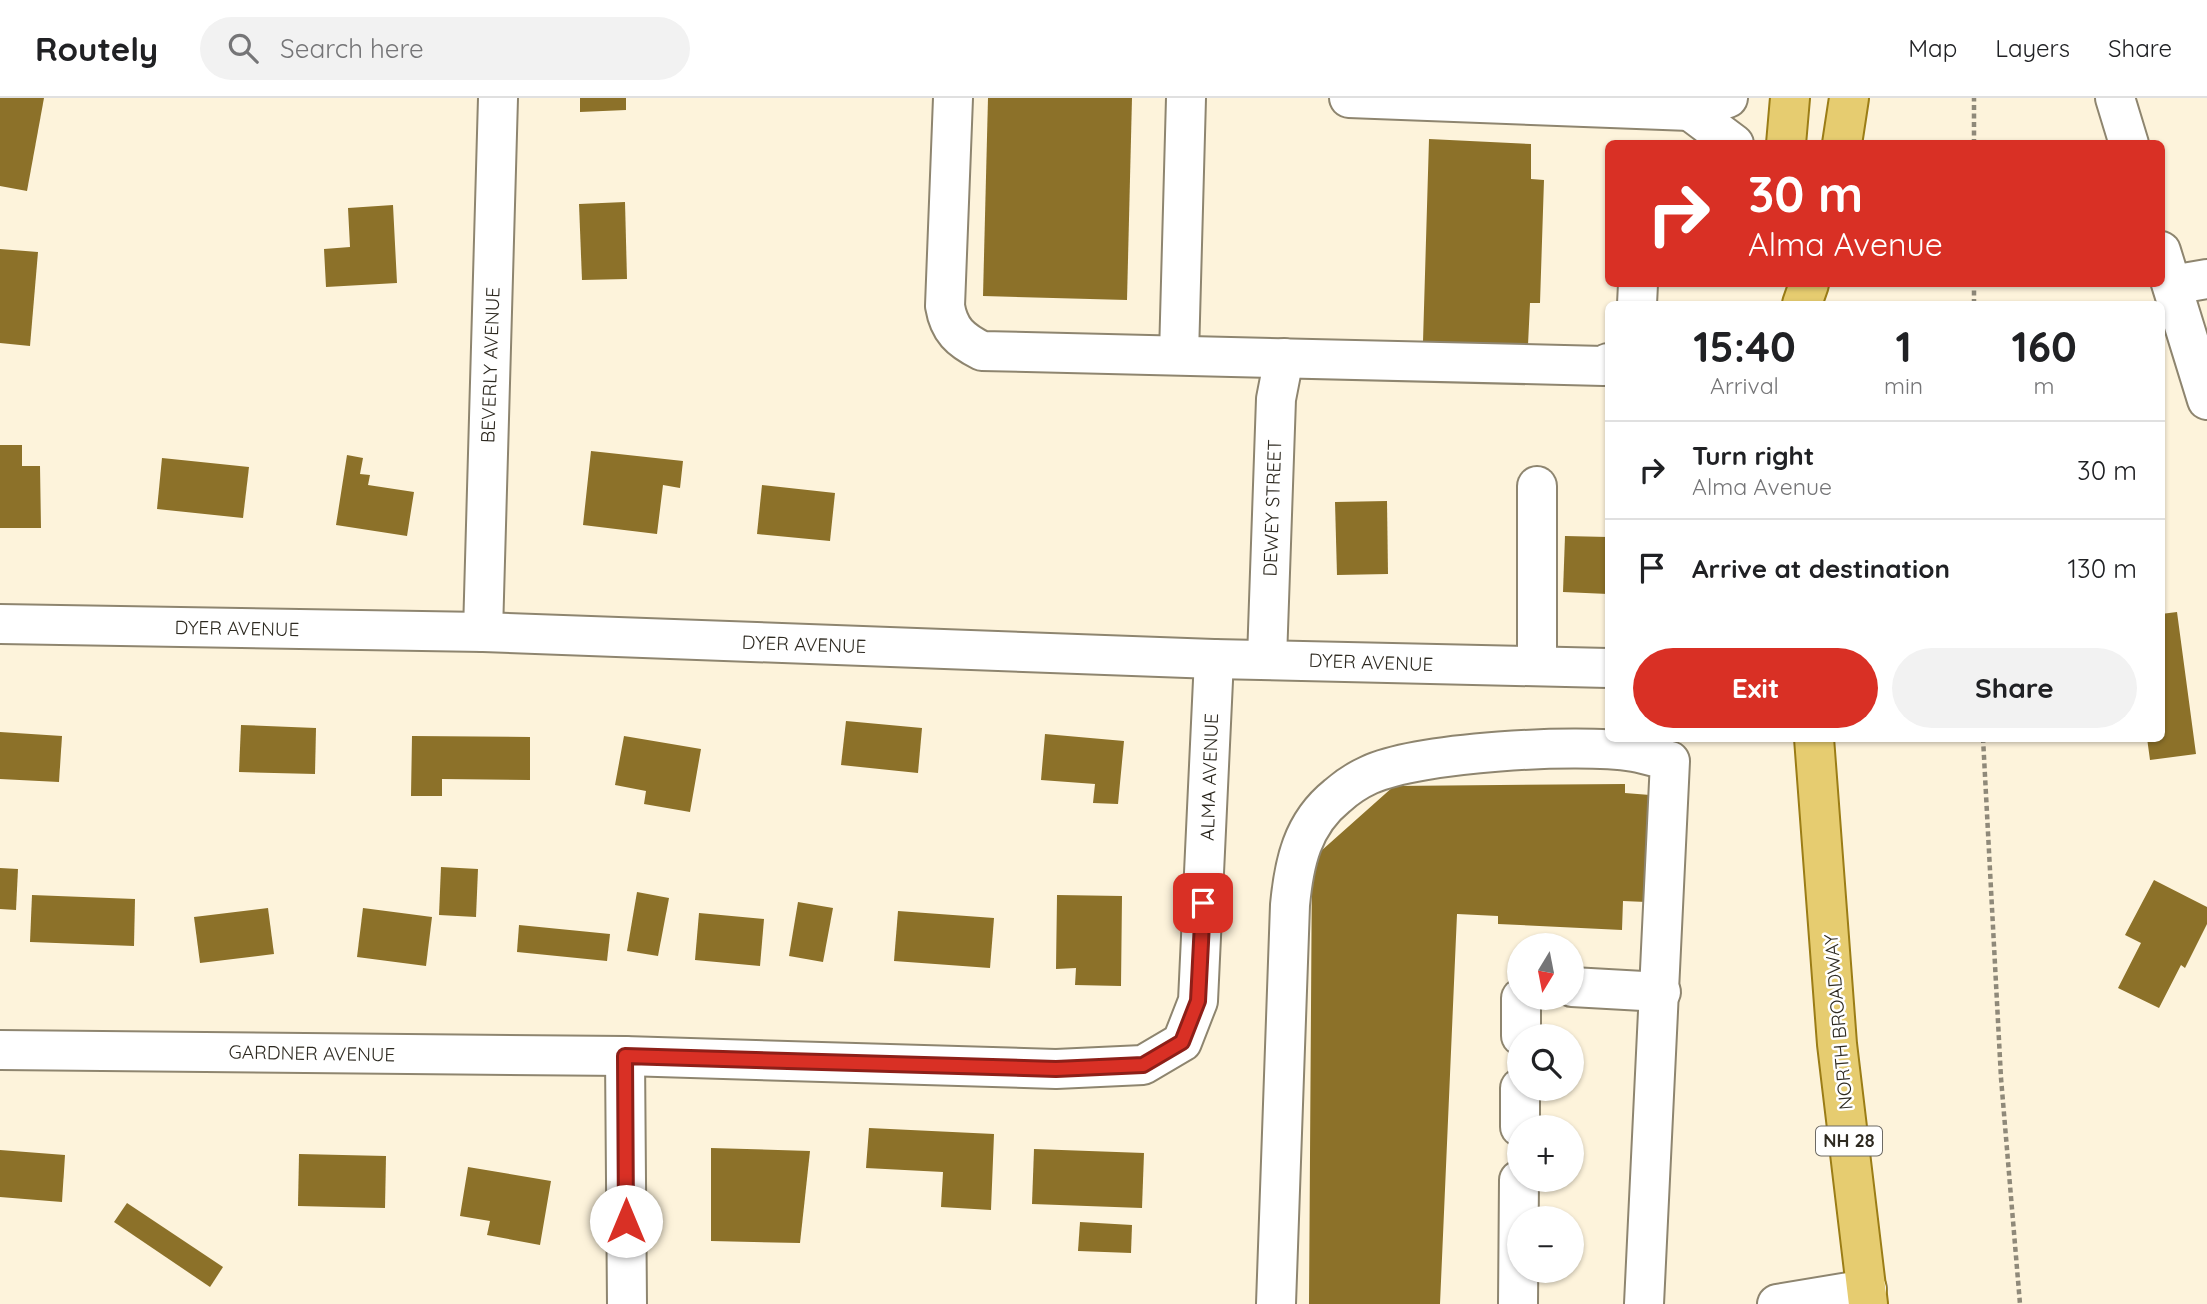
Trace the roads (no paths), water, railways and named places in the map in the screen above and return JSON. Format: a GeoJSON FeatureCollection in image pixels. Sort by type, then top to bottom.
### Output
{"type":"FeatureCollection","features":[{"type":"Feature","properties":{"kind":"main road"},"geometry":{"type":"LineString","coordinates":[[1786,140],[1790,98]]}},
{"type":"Feature","properties":{"kind":"main road"},"geometry":{"type":"LineString","coordinates":[[1843,140],[1849,98]]}},
{"type":"Feature","properties":{"kind":"main road","name":"NORTH BROADWAY"},"geometry":{"type":"LineString","coordinates":[[1814,742],[1837,1044],[1868,1296]]}},
{"type":"Feature","properties":{"kind":"street","name":"BEVERLY AVENUE"},"geometry":{"type":"LineString","coordinates":[[483,632],[498,98]]}},
{"type":"Feature","properties":{"kind":"street"},"geometry":{"type":"LineString","coordinates":[[953,98],[946,306],[948,322],[961,340],[982,351],[1605,365]]}},
{"type":"Feature","properties":{"kind":"street"},"geometry":{"type":"LineString","coordinates":[[1179,355],[1186,98]]}},
{"type":"Feature","properties":{"kind":"street"},"geometry":{"type":"LineString","coordinates":[[1349,98],[1548,102],[1665,115],[1724,140]]}},
{"type":"Feature","properties":{"kind":"street"},"geometry":{"type":"LineString","coordinates":[[1665,115],[1728,98]]}},
{"type":"Feature","properties":{"kind":"street"},"geometry":{"type":"LineString","coordinates":[[2115,98],[2128,140]]}},
{"type":"Feature","properties":{"kind":"street"},"geometry":{"type":"LineString","coordinates":[[2180,272],[2207,400]]}},
{"type":"Feature","properties":{"kind":"street","name":"DEWEY STREET"},"geometry":{"type":"LineString","coordinates":[[1267,659],[1276,399],[1284,358]]}},
{"type":"Feature","properties":{"kind":"street"},"geometry":{"type":"LineString","coordinates":[[1536,667],[1537,486]]}},
{"type":"Feature","properties":{"kind":"street","name":"DYER AVENUE"},"geometry":{"type":"LineString","coordinates":[[0,624],[483,632],[1214,659],[1605,668]]}},
{"type":"Feature","properties":{"kind":"street","name":"ALMA AVENUE"},"geometry":{"type":"LineString","coordinates":[[625,1056],[1056,1069],[1143,1065],[1182,1042],[1198,1001],[1214,659]]}},
{"type":"Feature","properties":{"kind":"street"},"geometry":{"type":"LineString","coordinates":[[1276,1304],[1290,905],[1294,862],[1308,830],[1336,796],[1369,775],[1419,761],[1589,749],[1633,752],[1670,761],[1644,1304]]}},
{"type":"Feature","properties":{"kind":"street"},"geometry":{"type":"LineString","coordinates":[[1584,988],[1661,992]]}},
{"type":"Feature","properties":{"kind":"street","name":"GARDNER AVENUE"},"geometry":{"type":"LineString","coordinates":[[0,1050],[625,1056]]}},
{"type":"Feature","properties":{"kind":"street"},"geometry":{"type":"LineString","coordinates":[[625,1056],[627,1304]]}},
{"type":"Feature","properties":{"kind":"street"},"geometry":{"type":"LineString","coordinates":[[1518,1304],[1519,1192]]}},
{"type":"Feature","properties":{"kind":"street"},"geometry":{"type":"LineString","coordinates":[[1777,1304],[1868,1296]]}}]}
